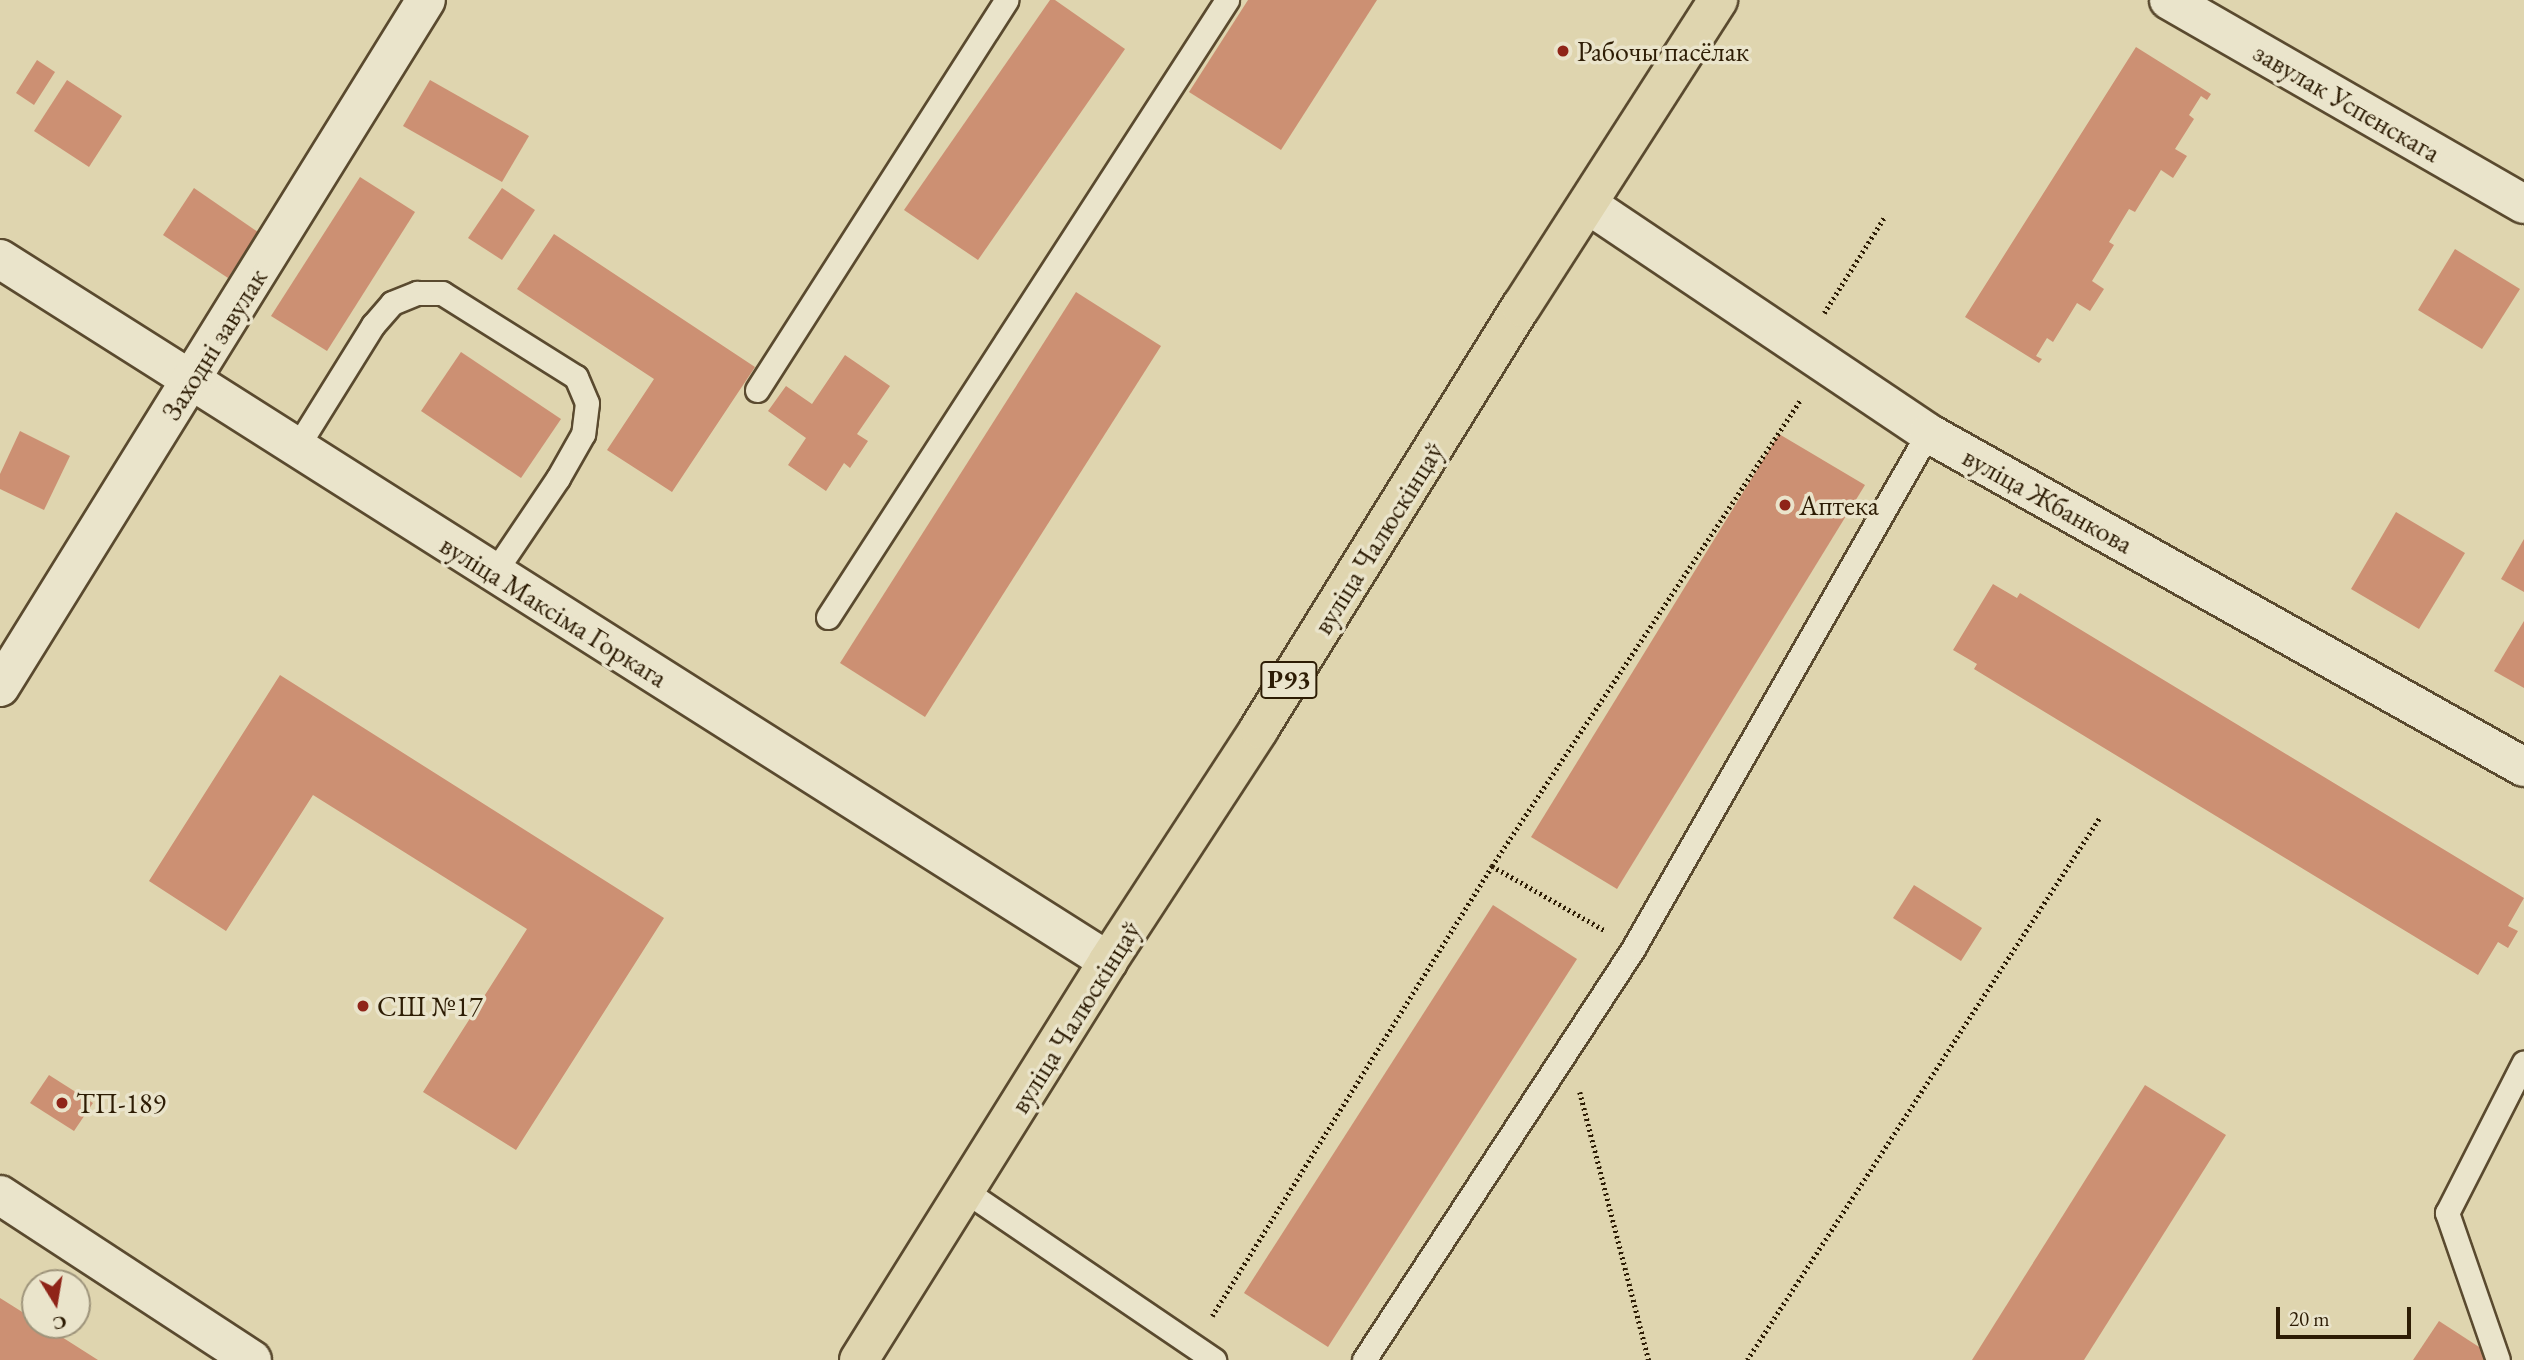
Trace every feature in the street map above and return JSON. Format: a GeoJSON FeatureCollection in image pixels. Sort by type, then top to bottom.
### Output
{"type":"FeatureCollection","features":[{"type":"Feature","properties":{"kind":"main road","name":"вуліца Чалюскінцаў"},"geometry":{"type":"LineString","coordinates":[[859,1360],[967,1192],[1108,961],[1718,0]]}},
{"type":"Feature","properties":{"kind":"street","name":"Заходні завулак"},"geometry":{"type":"LineString","coordinates":[[0,687],[426,0]]}},
{"type":"Feature","properties":{"kind":"street","name":"завулак Успенскага"},"geometry":{"type":"LineString","coordinates":[[2169,0],[2524,204]]}},
{"type":"Feature","properties":{"kind":"street","name":"вуліца Жбанкова"},"geometry":{"type":"LineString","coordinates":[[1589,205],[1928,433],[2524,767]]}},
{"type":"Feature","properties":{"kind":"street","name":"вуліца Максіма Горкага"},"geometry":{"type":"LineString","coordinates":[[0,259],[1108,961]]}},
{"type":"Feature","properties":{"kind":"street"},"geometry":{"type":"LineString","coordinates":[[0,1195],[252,1360]]}},
{"type":"Feature","properties":{"kind":"lane"},"geometry":{"type":"LineString","coordinates":[[757,390],[1006,0]]}},
{"type":"Feature","properties":{"kind":"lane"},"geometry":{"type":"LineString","coordinates":[[828,617],[1227,0]]}},
{"type":"Feature","properties":{"kind":"lane"},"geometry":{"type":"LineString","coordinates":[[297,447],[373,325],[392,303],[417,293],[442,293],[576,377],[587,403],[583,434],[558,478],[494,573]]}},
{"type":"Feature","properties":{"kind":"lane"},"geometry":{"type":"LineString","coordinates":[[1364,1360],[1634,947],[1928,433]]}},
{"type":"Feature","properties":{"kind":"lane"},"geometry":{"type":"LineString","coordinates":[[2498,1360],[2447,1213],[2524,1062]]}},
{"type":"Feature","properties":{"kind":"lane"},"geometry":{"type":"LineString","coordinates":[[967,1192],[1214,1360]]}},
{"type":"Feature","properties":{"kind":"path"},"geometry":{"type":"LineString","coordinates":[[1194,1346],[1813,356],[1885,216]]}},
{"type":"Feature","properties":{"kind":"path"},"geometry":{"type":"LineString","coordinates":[[1747,1360],[2101,817]]}},
{"type":"Feature","properties":{"kind":"path"},"geometry":{"type":"LineString","coordinates":[[1492,866],[1634,947]]}},
{"type":"Feature","properties":{"kind":"path"},"geometry":{"type":"LineString","coordinates":[[1569,1047],[1649,1360]]}},
{"type":"Feature","properties":{"kind":"building"},"geometry":{"type":"Polygon","coordinates":[[[1050,0],[1055,0],[1125,49],[978,260],[904,210],[1050,0]]]}},
{"type":"Feature","properties":{"kind":"building"},"geometry":{"type":"Polygon","coordinates":[[[1248,0],[1377,0],[1281,150],[1189,92],[1248,0]]]}},
{"type":"Feature","properties":{"kind":"building"},"geometry":{"type":"Polygon","coordinates":[[[2136,47],[2211,94],[2207,100],[2201,96],[2189,115],[2194,119],[2175,149],[2187,156],[2173,178],[2161,170],[2135,212],[2129,209],[2109,242],[2114,245],[2092,281],[2104,289],[2090,311],[2077,303],[2053,342],[2047,338],[2036,356],[2042,359],[2039,363],[1965,317],[2136,47]]]}},
{"type":"Feature","properties":{"kind":"building"},"geometry":{"type":"Polygon","coordinates":[[[37,60],[55,72],[34,105],[16,93],[37,60]]]}},
{"type":"Feature","properties":{"kind":"building"},"geometry":{"type":"Polygon","coordinates":[[[67,80],[122,116],[89,167],[34,131],[67,80]]]}},
{"type":"Feature","properties":{"kind":"building"},"geometry":{"type":"Polygon","coordinates":[[[430,80],[529,136],[502,182],[403,126],[430,80]]]}},
{"type":"Feature","properties":{"kind":"building"},"geometry":{"type":"Polygon","coordinates":[[[360,177],[415,212],[327,351],[271,316],[360,177]]]}},
{"type":"Feature","properties":{"kind":"building"},"geometry":{"type":"Polygon","coordinates":[[[194,188],[258,232],[228,278],[163,235],[194,188]]]}},
{"type":"Feature","properties":{"kind":"building"},"geometry":{"type":"Polygon","coordinates":[[[502,188],[535,210],[502,260],[468,238],[502,188]]]}},
{"type":"Feature","properties":{"kind":"building"},"geometry":{"type":"Polygon","coordinates":[[[554,234],[755,367],[672,492],[607,450],[654,379],[517,289],[554,234]]]}},
{"type":"Feature","properties":{"kind":"building"},"geometry":{"type":"Polygon","coordinates":[[[2455,249],[2520,289],[2482,349],[2418,310],[2455,249]]]}},
{"type":"Feature","properties":{"kind":"building"},"geometry":{"type":"Polygon","coordinates":[[[1076,292],[1161,346],[925,717],[840,663],[1076,292]]]}},
{"type":"Feature","properties":{"kind":"building"},"geometry":{"type":"Polygon","coordinates":[[[461,352],[561,419],[521,478],[421,411],[461,352]]]}},
{"type":"Feature","properties":{"kind":"building"},"geometry":{"type":"Polygon","coordinates":[[[845,355],[890,386],[857,434],[868,441],[850,468],[844,463],[826,491],[788,465],[806,438],[768,411],[786,386],[812,404],[845,355]]]}},
{"type":"Feature","properties":{"kind":"building"},"geometry":{"type":"Polygon","coordinates":[[[20,431],[70,456],[44,510],[0,489],[0,474],[20,431]]]}},
{"type":"Feature","properties":{"kind":"building"},"geometry":{"type":"Polygon","coordinates":[[[1779,434],[1865,485],[1617,889],[1531,837],[1779,434]]]}},
{"type":"Feature","properties":{"kind":"building"},"geometry":{"type":"Polygon","coordinates":[[[2396,512],[2465,553],[2419,629],[2351,589],[2396,512]]]}},
{"type":"Feature","properties":{"kind":"building"},"geometry":{"type":"Polygon","coordinates":[[[2524,539],[2524,592],[2501,579],[2524,539]]]}},
{"type":"Feature","properties":{"kind":"building"},"geometry":{"type":"Polygon","coordinates":[[[1993,584],[2017,598],[2020,593],[2524,898],[2508,926],[2518,931],[2508,948],[2498,942],[2478,975],[1974,669],[1977,664],[1953,650],[1993,584]]]}},
{"type":"Feature","properties":{"kind":"building"},"geometry":{"type":"Polygon","coordinates":[[[2524,621],[2524,688],[2494,671],[2524,621]]]}},
{"type":"Feature","properties":{"kind":"building"},"geometry":{"type":"Polygon","coordinates":[[[280,675],[664,918],[516,1150],[423,1092],[527,929],[313,795],[226,931],[149,881],[280,675]]]}},
{"type":"Feature","properties":{"kind":"building"},"geometry":{"type":"Polygon","coordinates":[[[1914,885],[1982,928],[1961,961],[1893,918],[1914,885]]]}},
{"type":"Feature","properties":{"kind":"building"},"geometry":{"type":"Polygon","coordinates":[[[1493,905],[1577,959],[1328,1347],[1244,1293],[1493,905]]]}},
{"type":"Feature","properties":{"kind":"building","name":"ТП-189"},"geometry":{"type":"Polygon","coordinates":[[[49,1075],[93,1103],[74,1131],[30,1103],[49,1075]]]}},
{"type":"Feature","properties":{"kind":"building"},"geometry":{"type":"Polygon","coordinates":[[[2145,1085],[2226,1135],[2084,1360],[1972,1360],[2145,1085]]]}},
{"type":"Feature","properties":{"kind":"building"},"geometry":{"type":"Polygon","coordinates":[[[0,1298],[21,1311],[21,1339],[65,1339],[98,1360],[0,1360],[0,1298]]]}},
{"type":"Feature","properties":{"kind":"building"},"geometry":{"type":"Polygon","coordinates":[[[2439,1321],[2493,1356],[2490,1360],[2413,1360],[2439,1321]]]}},
{"type":"Feature","properties":{"kind":"place","name":"Рабочы пасёлак"},"geometry":{"type":"Point","coordinates":[1563,51]}},
{"type":"Feature","properties":{"kind":"place","name":"Аптека"},"geometry":{"type":"Point","coordinates":[1785,505]}},
{"type":"Feature","properties":{"kind":"place","name":"СШ №17"},"geometry":{"type":"Point","coordinates":[363,1006]}},
{"type":"Feature","properties":{"kind":"place","name":"ТП-189"},"geometry":{"type":"Point","coordinates":[62,1103]}}]}
